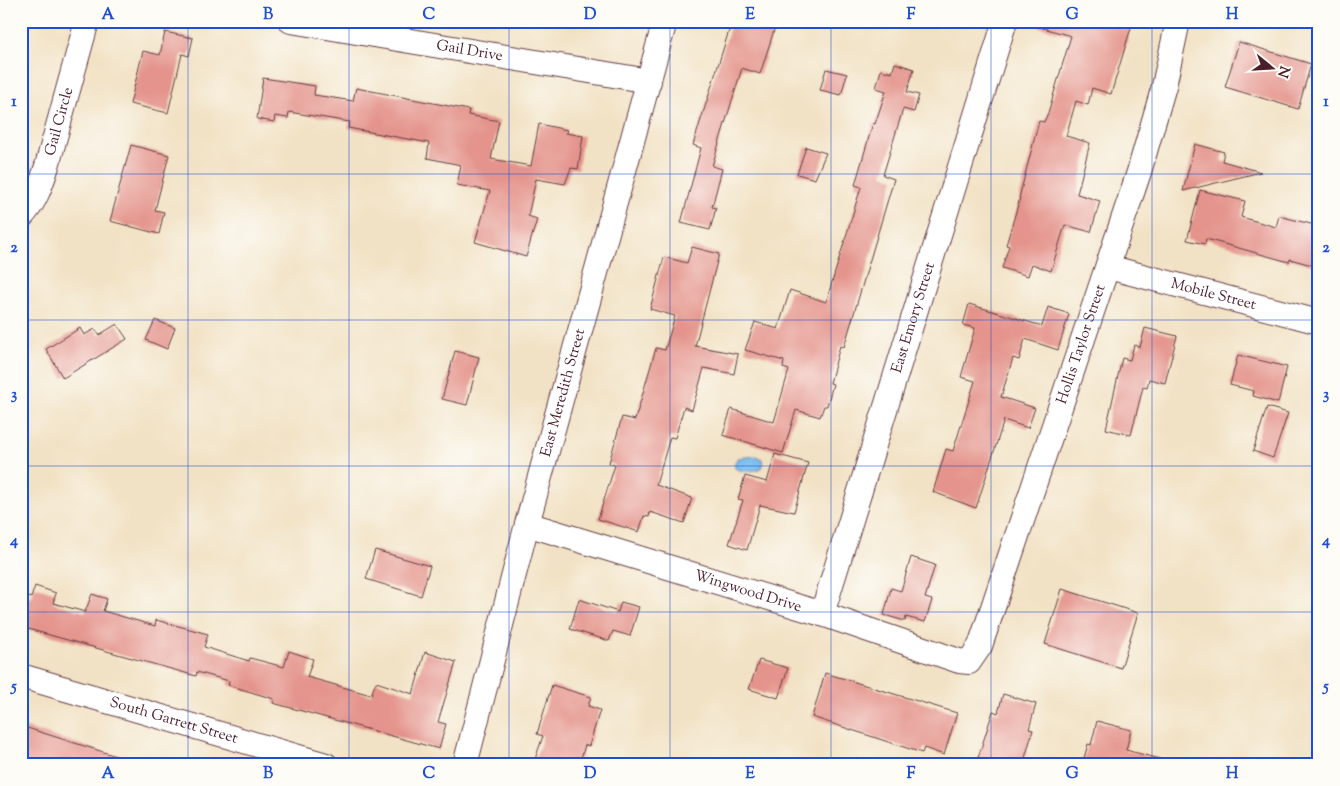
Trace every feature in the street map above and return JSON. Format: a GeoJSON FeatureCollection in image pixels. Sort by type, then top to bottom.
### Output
{"type":"FeatureCollection","features":[{"type":"Feature","properties":{"kind":"street","name":"Gail Circle"},"geometry":{"type":"LineString","coordinates":[[21,217],[28,210],[39,189],[47,166],[87,21]]}},
{"type":"Feature","properties":{"kind":"street","name":"Gail Drive"},"geometry":{"type":"LineString","coordinates":[[291,21],[649,81]]}},
{"type":"Feature","properties":{"kind":"street","name":"East Meredith Street"},"geometry":{"type":"LineString","coordinates":[[465,765],[526,524],[665,21]]}},
{"type":"Feature","properties":{"kind":"street","name":"East Emory Street"},"geometry":{"type":"LineString","coordinates":[[822,614],[1005,21]]}},
{"type":"Feature","properties":{"kind":"street","name":"Hollis Taylor Street"},"geometry":{"type":"LineString","coordinates":[[969,662],[980,646],[1108,267],[1162,96],[1178,21]]}},
{"type":"Feature","properties":{"kind":"street","name":"Mobile Street"},"geometry":{"type":"LineString","coordinates":[[1108,267],[1319,322]]}},
{"type":"Feature","properties":{"kind":"street","name":"Wingwood Drive"},"geometry":{"type":"LineString","coordinates":[[526,524],[822,614],[959,661],[969,662]]}},
{"type":"Feature","properties":{"kind":"street","name":"South Garrett Street"},"geometry":{"type":"LineString","coordinates":[[21,676],[326,765]]}},
{"type":"Feature","properties":{"kind":"water"},"geometry":{"type":"Polygon","coordinates":[[[756,456],[762,459],[763,466],[757,470],[749,471],[735,468],[735,462],[738,458],[756,456]]]}},
{"type":"Feature","properties":{"kind":"building"},"geometry":{"type":"Polygon","coordinates":[[[732,21],[766,21],[776,24],[760,74],[742,68],[712,166],[722,169],[712,207],[716,208],[710,230],[681,223],[701,148],[693,145],[732,21]]]}},
{"type":"Feature","properties":{"kind":"building"},"geometry":{"type":"Polygon","coordinates":[[[1037,21],[1133,21],[1111,94],[1092,88],[1088,105],[1076,101],[1066,136],[1090,143],[1077,194],[1100,201],[1091,232],[1065,225],[1051,271],[1032,264],[1028,276],[1002,268],[1009,246],[1006,245],[1039,121],[1044,122],[1048,113],[1071,36],[1036,26],[1037,21]]]}},
{"type":"Feature","properties":{"kind":"building"},"geometry":{"type":"Polygon","coordinates":[[[165,32],[193,38],[189,56],[182,54],[168,113],[130,104],[143,51],[160,55],[165,32]]]}},
{"type":"Feature","properties":{"kind":"building"},"geometry":{"type":"Polygon","coordinates":[[[1239,42],[1311,64],[1298,109],[1225,87],[1239,42]]]}},
{"type":"Feature","properties":{"kind":"building"},"geometry":{"type":"Polygon","coordinates":[[[895,63],[914,69],[907,92],[919,95],[914,112],[903,109],[883,175],[894,179],[844,347],[840,346],[830,383],[833,384],[827,406],[824,406],[820,417],[796,410],[783,453],[723,435],[731,409],[774,422],[789,370],[783,368],[784,361],[745,350],[755,322],[778,329],[790,290],[826,302],[861,187],[855,185],[873,123],[875,124],[886,91],[876,88],[881,70],[892,73],[895,63]]]}},
{"type":"Feature","properties":{"kind":"building"},"geometry":{"type":"Polygon","coordinates":[[[826,69],[847,74],[841,95],[820,90],[826,69]]]}},
{"type":"Feature","properties":{"kind":"building"},"geometry":{"type":"Polygon","coordinates":[[[263,78],[315,86],[314,95],[353,101],[356,88],[469,110],[468,115],[499,121],[491,159],[531,166],[539,124],[567,130],[566,133],[583,136],[578,169],[571,168],[565,184],[536,179],[528,216],[537,219],[526,257],[475,242],[490,191],[457,185],[461,165],[427,158],[429,143],[348,128],[350,122],[289,112],[288,118],[275,116],[274,122],[257,119],[263,78]]]}},
{"type":"Feature","properties":{"kind":"building"},"geometry":{"type":"Polygon","coordinates":[[[1195,144],[1224,152],[1222,161],[1261,172],[1183,191],[1195,144]]]}},
{"type":"Feature","properties":{"kind":"building"},"geometry":{"type":"Polygon","coordinates":[[[131,145],[169,155],[155,210],[164,212],[159,234],[110,221],[131,145]]]}},
{"type":"Feature","properties":{"kind":"building"},"geometry":{"type":"Polygon","coordinates":[[[806,147],[826,153],[815,179],[797,174],[806,147]]]}},
{"type":"Feature","properties":{"kind":"building"},"geometry":{"type":"Polygon","coordinates":[[[1200,190],[1245,201],[1241,217],[1276,227],[1279,216],[1319,226],[1319,250],[1315,266],[1290,259],[1289,262],[1206,239],[1205,244],[1187,240],[1200,190]]]}},
{"type":"Feature","properties":{"kind":"building"},"geometry":{"type":"Polygon","coordinates":[[[692,247],[719,254],[695,346],[738,354],[734,374],[704,368],[692,410],[684,407],[675,438],[670,437],[656,485],[692,498],[684,523],[650,512],[649,517],[644,516],[639,532],[598,519],[615,465],[609,463],[622,417],[635,420],[656,348],[665,350],[675,316],[650,309],[664,257],[687,263],[692,247]]]}},
{"type":"Feature","properties":{"kind":"building"},"geometry":{"type":"Polygon","coordinates":[[[969,304],[1042,326],[1048,307],[1069,314],[1058,350],[1025,339],[1019,360],[1013,358],[1001,397],[1035,408],[1028,428],[1004,420],[976,508],[933,492],[946,449],[953,451],[975,381],[961,377],[975,328],[963,325],[969,304]]]}},
{"type":"Feature","properties":{"kind":"building"},"geometry":{"type":"Polygon","coordinates":[[[155,320],[175,328],[167,349],[146,340],[155,320]]]}},
{"type":"Feature","properties":{"kind":"building"},"geometry":{"type":"Polygon","coordinates":[[[117,324],[127,339],[63,378],[46,349],[80,328],[84,335],[95,329],[99,335],[117,324]]]}},
{"type":"Feature","properties":{"kind":"building"},"geometry":{"type":"Polygon","coordinates":[[[1145,328],[1177,336],[1165,383],[1149,379],[1147,388],[1143,387],[1131,435],[1106,429],[1122,358],[1130,360],[1134,345],[1140,347],[1145,328]]]}},
{"type":"Feature","properties":{"kind":"building"},"geometry":{"type":"Polygon","coordinates":[[[455,351],[479,357],[467,405],[442,399],[455,351]]]}},
{"type":"Feature","properties":{"kind":"building"},"geometry":{"type":"Polygon","coordinates":[[[1238,355],[1287,367],[1278,403],[1253,396],[1254,391],[1230,385],[1238,355]]]}},
{"type":"Feature","properties":{"kind":"building"},"geometry":{"type":"Polygon","coordinates":[[[1267,407],[1288,413],[1273,458],[1253,451],[1267,407]]]}},
{"type":"Feature","properties":{"kind":"building"},"geometry":{"type":"Polygon","coordinates":[[[775,454],[808,463],[794,512],[760,505],[747,550],[729,544],[743,500],[738,499],[745,476],[767,482],[775,454]]]}},
{"type":"Feature","properties":{"kind":"building"},"geometry":{"type":"Polygon","coordinates":[[[375,550],[430,566],[421,596],[366,579],[375,550]]]}},
{"type":"Feature","properties":{"kind":"building"},"geometry":{"type":"Polygon","coordinates":[[[911,557],[935,565],[925,598],[932,600],[925,622],[906,617],[905,621],[884,615],[891,588],[901,591],[911,557]]]}},
{"type":"Feature","properties":{"kind":"building"},"geometry":{"type":"Polygon","coordinates":[[[35,586],[56,593],[53,603],[85,612],[92,594],[107,599],[103,611],[155,626],[156,620],[208,634],[204,647],[249,661],[250,658],[284,667],[289,651],[313,659],[307,677],[371,695],[376,682],[413,694],[425,652],[456,662],[438,722],[446,724],[439,749],[273,703],[274,699],[228,685],[229,681],[197,672],[196,676],[21,627],[21,609],[26,596],[31,598],[35,586]]]}},
{"type":"Feature","properties":{"kind":"building"},"geometry":{"type":"Polygon","coordinates":[[[1062,589],[1138,613],[1121,668],[1045,644],[1062,589]]]}},
{"type":"Feature","properties":{"kind":"building"},"geometry":{"type":"Polygon","coordinates":[[[579,599],[618,612],[621,602],[639,607],[630,636],[613,631],[609,641],[570,629],[579,599]]]}},
{"type":"Feature","properties":{"kind":"building"},"geometry":{"type":"Polygon","coordinates":[[[759,660],[788,668],[778,698],[749,689],[759,660]]]}},
{"type":"Feature","properties":{"kind":"building"},"geometry":{"type":"Polygon","coordinates":[[[825,673],[957,713],[944,755],[924,748],[922,753],[812,717],[825,673]]]}},
{"type":"Feature","properties":{"kind":"building"},"geometry":{"type":"Polygon","coordinates":[[[552,685],[591,697],[588,706],[600,710],[589,746],[585,745],[579,765],[533,765],[543,736],[537,734],[552,685]]]}},
{"type":"Feature","properties":{"kind":"building"},"geometry":{"type":"Polygon","coordinates":[[[1003,694],[1036,704],[1029,729],[1033,730],[1023,765],[990,765],[977,761],[993,711],[998,713],[1003,694]]]}},
{"type":"Feature","properties":{"kind":"building"},"geometry":{"type":"Polygon","coordinates":[[[1097,721],[1131,730],[1126,750],[1160,759],[1159,765],[1082,765],[1088,744],[1091,745],[1097,721]]]}},
{"type":"Feature","properties":{"kind":"building"},"geometry":{"type":"Polygon","coordinates":[[[21,726],[132,761],[132,765],[21,765],[21,726]]]}}]}
